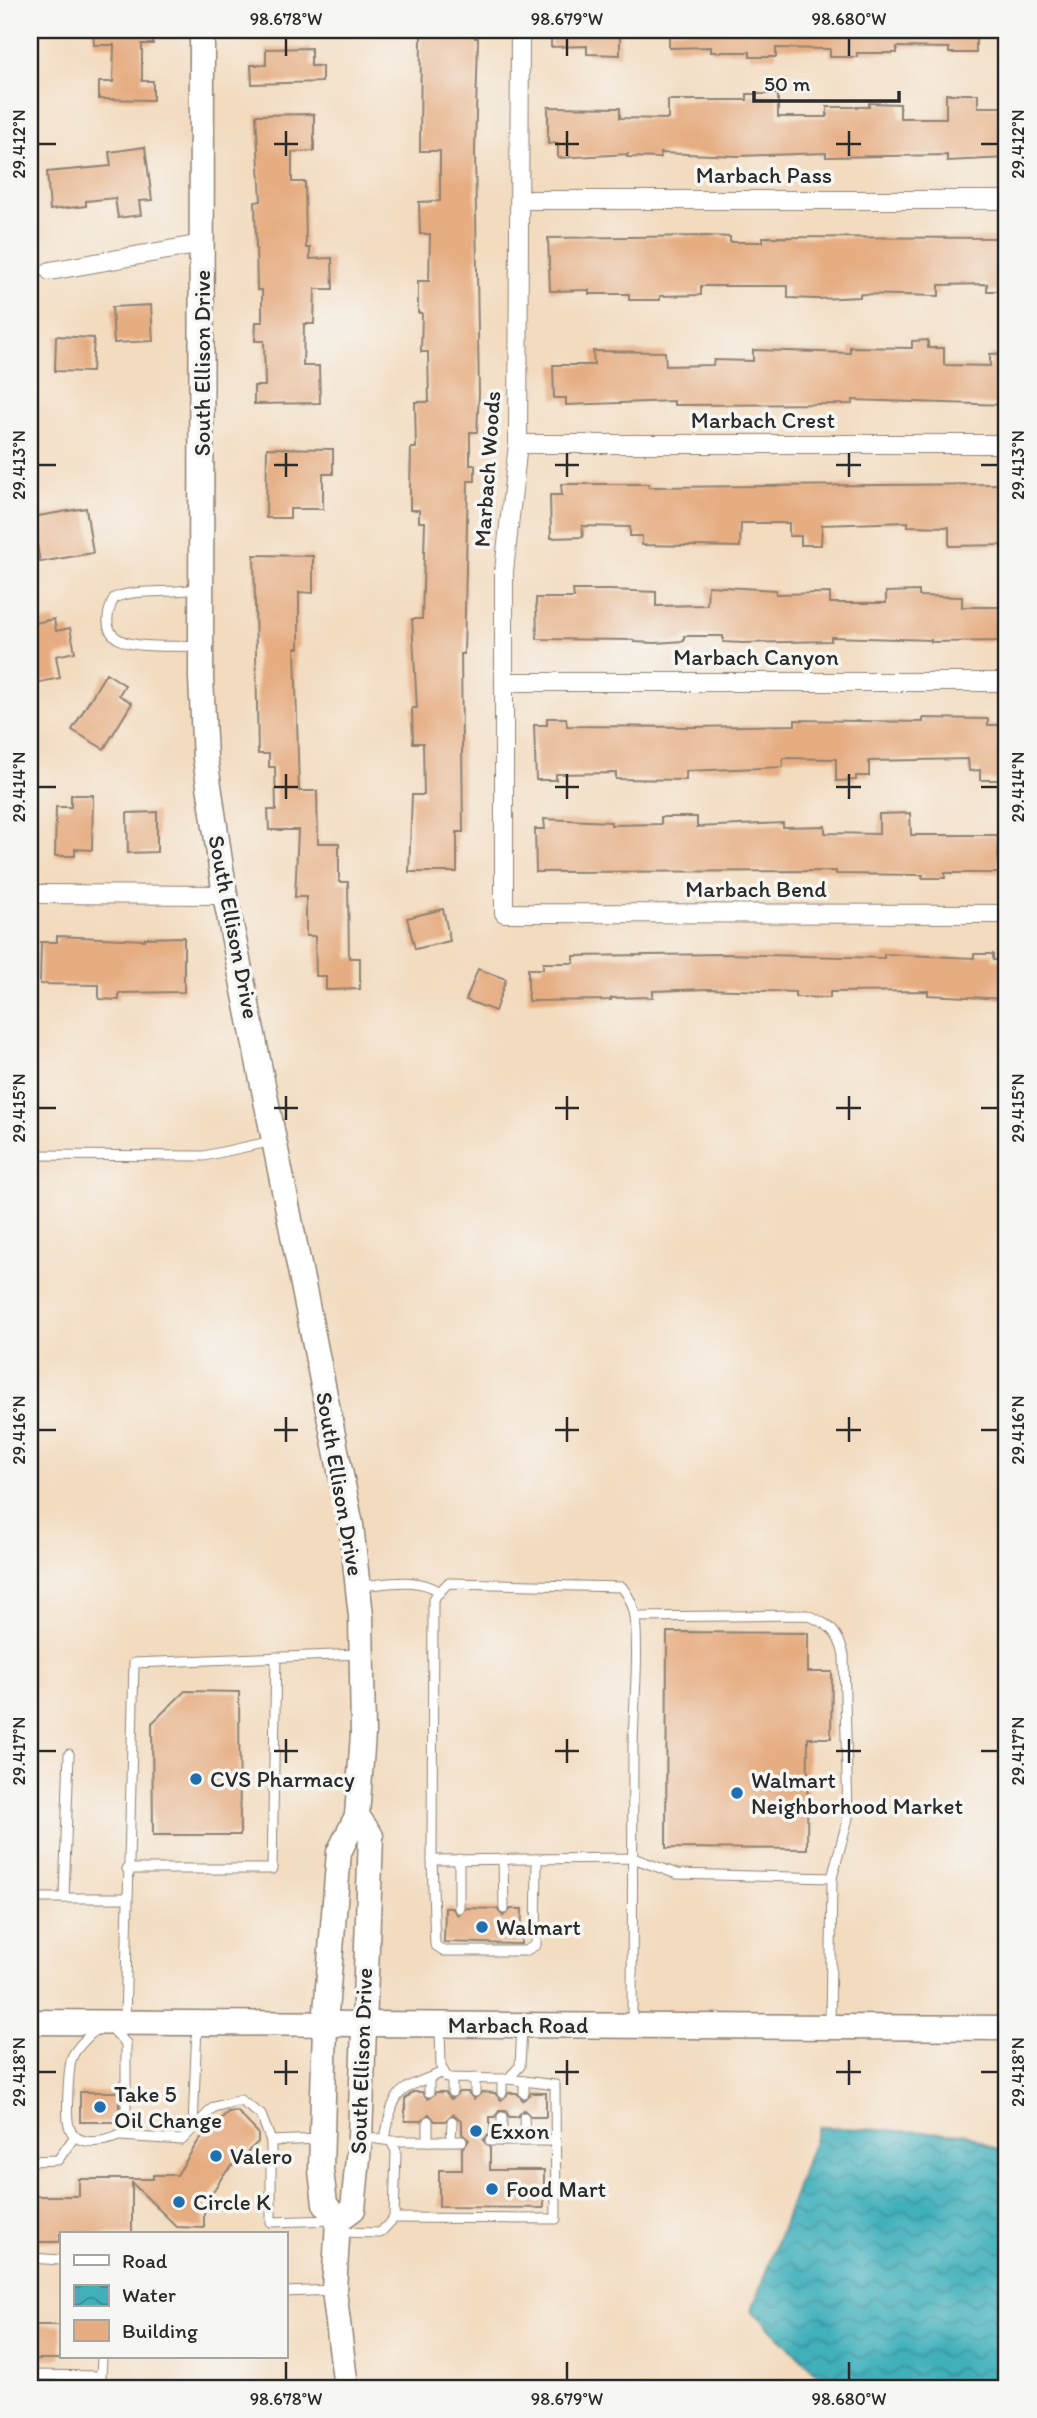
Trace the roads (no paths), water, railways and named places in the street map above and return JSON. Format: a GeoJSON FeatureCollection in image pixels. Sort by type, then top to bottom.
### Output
{"type":"FeatureCollection","features":[{"type":"Feature","properties":{"kind":"street","name":"South Ellison Drive"},"geometry":{"type":"LineString","coordinates":[[202,30],[201,648],[205,758],[225,895],[351,1525],[358,1586],[363,1734],[357,1816],[339,1852],[325,2024],[322,2139],[325,2204],[338,2226],[334,2290],[346,2388]]}},
{"type":"Feature","properties":{"kind":"street","name":"Marbach Woods"},"geometry":{"type":"LineString","coordinates":[[504,913],[504,571],[518,444],[520,30]]}},
{"type":"Feature","properties":{"kind":"street","name":"Marbach Pass"},"geometry":{"type":"LineString","coordinates":[[520,200],[1007,200]]}},
{"type":"Feature","properties":{"kind":"street"},"geometry":{"type":"LineString","coordinates":[[50,271],[202,244]]}},
{"type":"Feature","properties":{"kind":"street","name":"Marbach Crest"},"geometry":{"type":"LineString","coordinates":[[518,444],[1007,444]]}},
{"type":"Feature","properties":{"kind":"street","name":"Marbach Canyon"},"geometry":{"type":"LineString","coordinates":[[505,682],[1007,682]]}},
{"type":"Feature","properties":{"kind":"street"},"geometry":{"type":"LineString","coordinates":[[30,894],[225,895]]}},
{"type":"Feature","properties":{"kind":"street","name":"Marbach Bend"},"geometry":{"type":"LineString","coordinates":[[504,913],[1007,914]]}},
{"type":"Feature","properties":{"kind":"street","name":"South Ellison Drive"},"geometry":{"type":"LineString","coordinates":[[338,2226],[353,2209],[360,2137],[362,2024],[371,1836],[357,1816]]}},
{"type":"Feature","properties":{"kind":"street","name":"Marbach Road"},"geometry":{"type":"LineString","coordinates":[[30,2022],[1007,2028]]}},
{"type":"Feature","properties":{"kind":"street"},"geometry":{"type":"LineString","coordinates":[[322,2139],[360,2137]]}},
{"type":"Feature","properties":{"kind":"lane"},"geometry":{"type":"LineString","coordinates":[[201,587],[178,593],[125,593],[114,598],[107,613],[107,626],[117,640],[124,643],[201,648]]}},
{"type":"Feature","properties":{"kind":"lane"},"geometry":{"type":"LineString","coordinates":[[30,1155],[204,1156],[275,1141]]}},
{"type":"Feature","properties":{"kind":"lane"},"geometry":{"type":"LineString","coordinates":[[358,1586],[416,1583],[430,1584],[440,1591]]}},
{"type":"Feature","properties":{"kind":"lane"},"geometry":{"type":"LineString","coordinates":[[537,1859],[536,1945],[525,1951],[505,1947],[459,1947],[444,1951],[435,1945],[432,1860],[433,1599],[448,1583],[622,1587],[631,1598],[635,1617],[632,2025]]}},
{"type":"Feature","properties":{"kind":"lane"},"geometry":{"type":"LineString","coordinates":[[635,1617],[807,1615],[830,1624],[839,1637],[844,1655],[848,1818],[832,1878],[830,2027]]}},
{"type":"Feature","properties":{"kind":"lane"},"geometry":{"type":"LineString","coordinates":[[123,2133],[126,2043],[114,2022],[126,1898],[134,1663],[362,1654]]}},
{"type":"Feature","properties":{"kind":"lane"},"geometry":{"type":"LineString","coordinates":[[127,1869],[272,1869],[276,1657]]}},
{"type":"Feature","properties":{"kind":"lane"},"geometry":{"type":"LineString","coordinates":[[64,1898],[69,1754]]}},
{"type":"Feature","properties":{"kind":"lane"},"geometry":{"type":"LineString","coordinates":[[432,1860],[633,1858],[677,1874],[832,1878]]}},
{"type":"Feature","properties":{"kind":"lane"},"geometry":{"type":"LineString","coordinates":[[459,1859],[459,1908]]}},
{"type":"Feature","properties":{"kind":"lane"},"geometry":{"type":"LineString","coordinates":[[503,1859],[505,1909]]}},
{"type":"Feature","properties":{"kind":"lane"},"geometry":{"type":"LineString","coordinates":[[30,1898],[126,1898]]}},
{"type":"Feature","properties":{"kind":"lane"},"geometry":{"type":"LineString","coordinates":[[114,2022],[73,2055],[69,2127],[75,2136],[105,2142],[123,2133],[182,2140],[214,2107],[240,2100],[261,2115],[271,2141],[271,2222],[338,2226],[380,2232],[394,2218],[396,2151],[388,2140],[396,2097],[402,2089],[429,2078],[448,2075],[555,2085],[556,2219],[394,2218]]}},
{"type":"Feature","properties":{"kind":"lane"},"geometry":{"type":"LineString","coordinates":[[194,2128],[197,2023]]}},
{"type":"Feature","properties":{"kind":"lane"},"geometry":{"type":"LineString","coordinates":[[440,2025],[441,2067],[448,2075],[452,2092]]}},
{"type":"Feature","properties":{"kind":"lane"},"geometry":{"type":"LineString","coordinates":[[502,2093],[505,2079],[520,2066],[522,2025]]}},
{"type":"Feature","properties":{"kind":"lane"},"geometry":{"type":"LineString","coordinates":[[429,2078],[429,2092]]}},
{"type":"Feature","properties":{"kind":"lane"},"geometry":{"type":"LineString","coordinates":[[475,2078],[475,2092]]}},
{"type":"Feature","properties":{"kind":"lane"},"geometry":{"type":"LineString","coordinates":[[524,2081],[524,2093]]}},
{"type":"Feature","properties":{"kind":"lane"},"geometry":{"type":"LineString","coordinates":[[502,2117],[502,2141]]}},
{"type":"Feature","properties":{"kind":"lane"},"geometry":{"type":"LineString","coordinates":[[524,2117],[525,2141]]}},
{"type":"Feature","properties":{"kind":"lane"},"geometry":{"type":"LineString","coordinates":[[428,2121],[428,2141]]}},
{"type":"Feature","properties":{"kind":"lane"},"geometry":{"type":"LineString","coordinates":[[451,2141],[452,2121]]}},
{"type":"Feature","properties":{"kind":"lane"},"geometry":{"type":"LineString","coordinates":[[30,2161],[58,2160],[75,2136]]}},
{"type":"Feature","properties":{"kind":"lane"},"geometry":{"type":"LineString","coordinates":[[360,2137],[462,2141]]}},
{"type":"Feature","properties":{"kind":"lane"},"geometry":{"type":"LineString","coordinates":[[271,2141],[322,2139]]}},
{"type":"Feature","properties":{"kind":"lane"},"geometry":{"type":"LineString","coordinates":[[490,2141],[556,2141]]}},
{"type":"Feature","properties":{"kind":"lane"},"geometry":{"type":"LineString","coordinates":[[30,2258],[60,2260]]}},
{"type":"Feature","properties":{"kind":"lane"},"geometry":{"type":"LineString","coordinates":[[287,2292],[334,2290]]}},
{"type":"Feature","properties":{"kind":"lane"},"geometry":{"type":"LineString","coordinates":[[30,2375],[101,2376],[102,2358]]}},
{"type":"Feature","properties":{"kind":"water"},"geometry":{"type":"Polygon","coordinates":[[[819,2127],[967,2134],[1007,2155],[1007,2388],[831,2388],[752,2310],[819,2127]]]}},
{"type":"Feature","properties":{"kind":"place","name":"CVS Pharmacy"},"geometry":{"type":"Point","coordinates":[196,1779]}},
{"type":"Feature","properties":{"kind":"place","name":"Walmart Neighborhood Market"},"geometry":{"type":"Point","coordinates":[737,1793]}},
{"type":"Feature","properties":{"kind":"place","name":"Walmart"},"geometry":{"type":"Point","coordinates":[482,1927]}},
{"type":"Feature","properties":{"kind":"place","name":"Take 5 Oil Change"},"geometry":{"type":"Point","coordinates":[100,2107]}},
{"type":"Feature","properties":{"kind":"place","name":"Exxon"},"geometry":{"type":"Point","coordinates":[476,2131]}},
{"type":"Feature","properties":{"kind":"place","name":"Valero"},"geometry":{"type":"Point","coordinates":[216,2156]}},
{"type":"Feature","properties":{"kind":"place","name":"Food Mart"},"geometry":{"type":"Point","coordinates":[492,2189]}},
{"type":"Feature","properties":{"kind":"place","name":"Circle K"},"geometry":{"type":"Point","coordinates":[179,2202]}}]}
